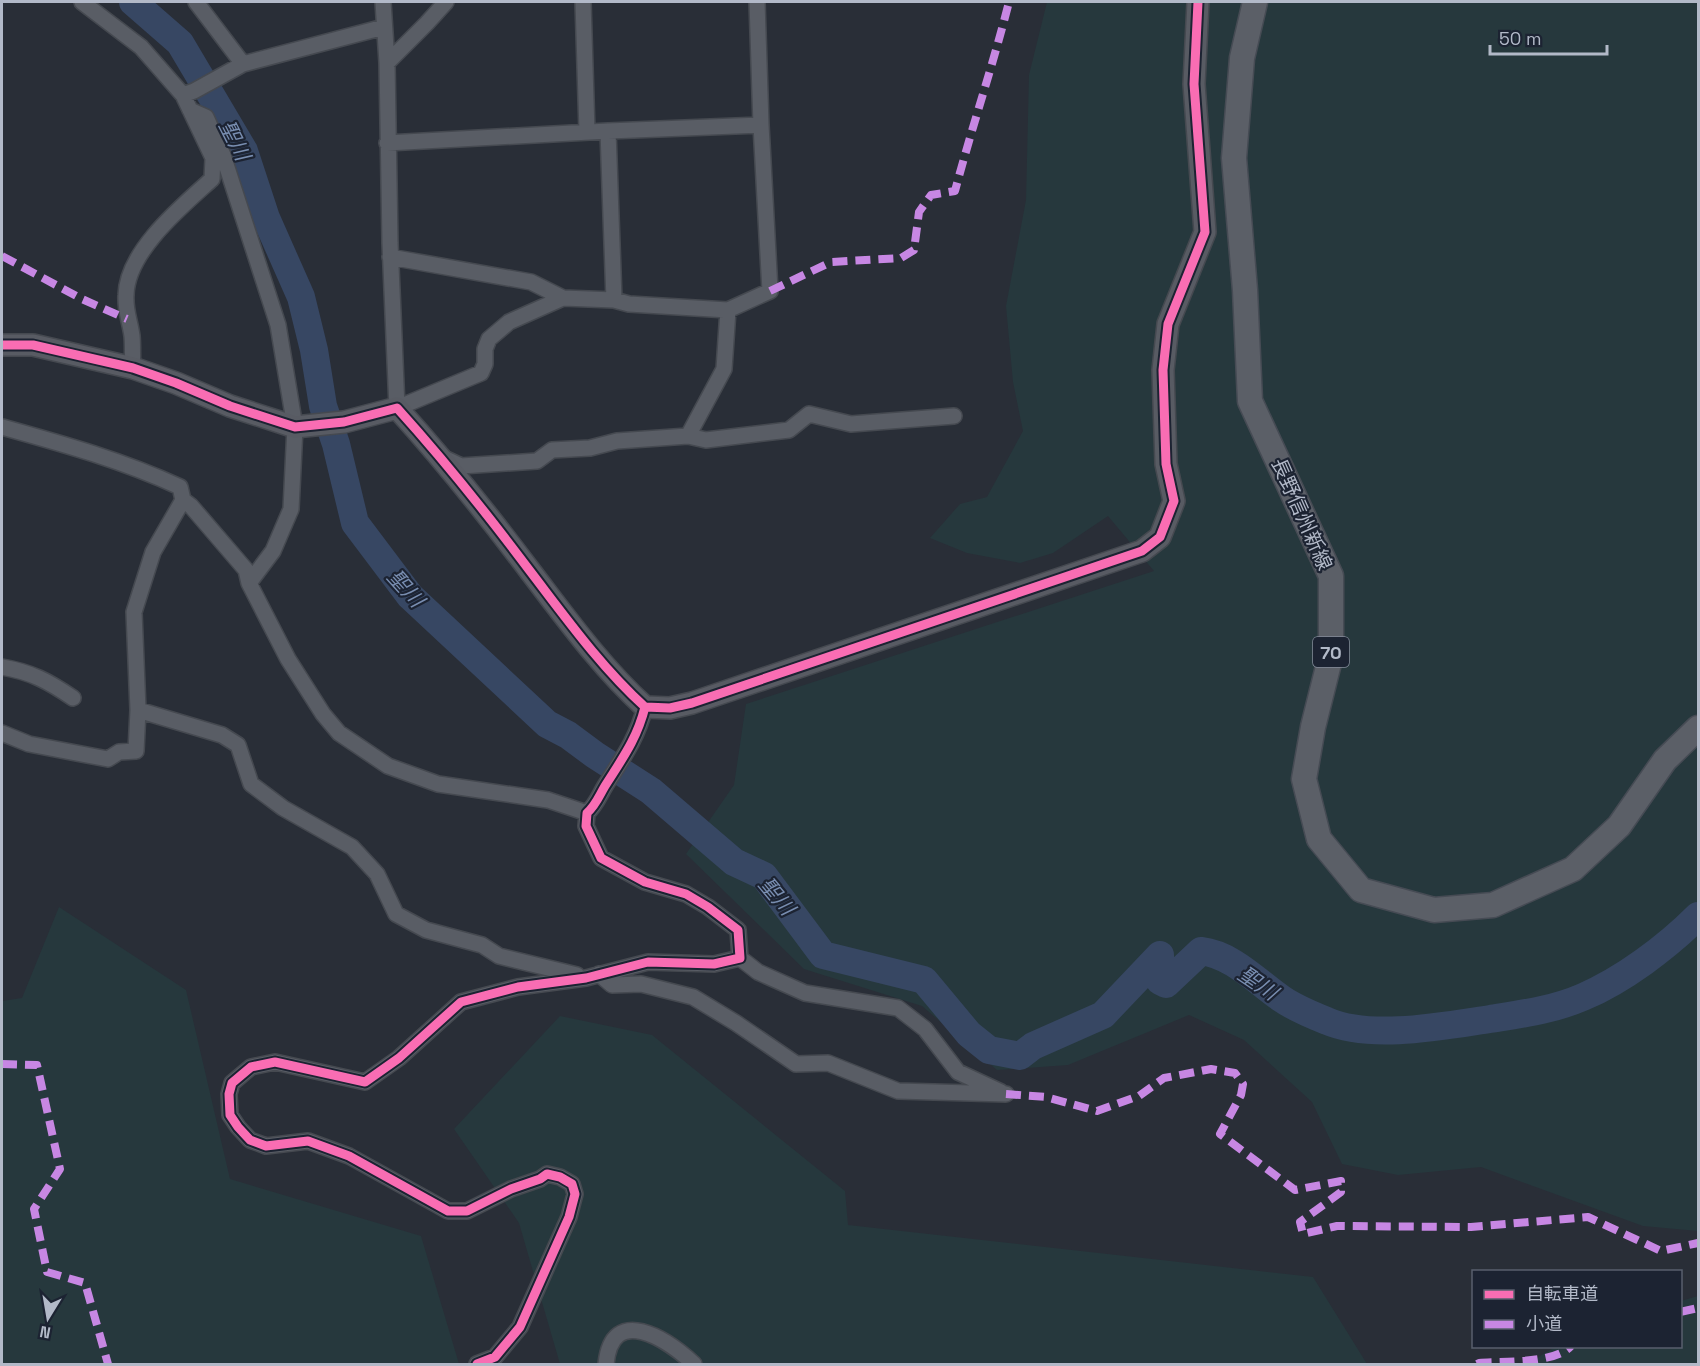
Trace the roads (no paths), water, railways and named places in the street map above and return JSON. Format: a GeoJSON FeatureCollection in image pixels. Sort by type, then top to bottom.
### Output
{"type":"FeatureCollection","features":[{"type":"Feature","properties":{"kind":"main road","name":"長野信州新線"},"geometry":{"type":"LineString","coordinates":[[1255,2],[1242,58],[1234,158],[1245,290],[1250,401],[1331,576],[1331,655],[1313,727],[1304,779],[1318,839],[1360,890],[1434,910],[1493,905],[1573,869],[1619,826],[1665,760],[1698,728]]}},
{"type":"Feature","properties":{"kind":"street"},"geometry":{"type":"LineString","coordinates":[[82,2],[141,47],[188,93],[190,110],[213,158],[212,178],[166,220],[132,267],[126,293],[127,319],[132,335],[133,368]]}},
{"type":"Feature","properties":{"kind":"street"},"geometry":{"type":"LineString","coordinates":[[196,2],[243,63]]}},
{"type":"Feature","properties":{"kind":"street"},"geometry":{"type":"LineString","coordinates":[[383,2],[387,63],[390,257],[397,408],[442,457],[569,622],[622,686],[645,707],[670,708],[692,703],[876,643],[1142,552],[1160,537],[1174,501],[1166,464],[1163,430],[1163,370],[1168,324],[1205,232],[1194,84],[1198,2]]}},
{"type":"Feature","properties":{"kind":"street"},"geometry":{"type":"LineString","coordinates":[[387,63],[446,2]]}},
{"type":"Feature","properties":{"kind":"street"},"geometry":{"type":"LineString","coordinates":[[583,2],[587,132]]}},
{"type":"Feature","properties":{"kind":"street"},"geometry":{"type":"LineString","coordinates":[[390,257],[531,282],[563,298],[614,300],[629,304],[728,310],[770,291],[757,2]]}},
{"type":"Feature","properties":{"kind":"street"},"geometry":{"type":"LineString","coordinates":[[188,93],[243,63],[384,27]]}},
{"type":"Feature","properties":{"kind":"street"},"geometry":{"type":"LineString","coordinates":[[190,110],[206,117],[223,155],[278,326],[302,427],[291,509],[273,551],[249,582]]}},
{"type":"Feature","properties":{"kind":"street"},"geometry":{"type":"LineString","coordinates":[[387,142],[761,125]]}},
{"type":"Feature","properties":{"kind":"street"},"geometry":{"type":"LineString","coordinates":[[608,131],[614,300]]}},
{"type":"Feature","properties":{"kind":"street"},"geometry":{"type":"LineString","coordinates":[[2,345],[33,345],[133,368],[230,406],[302,427],[344,422],[397,408],[481,373],[485,364],[485,349],[495,333],[509,322],[563,298]]}},
{"type":"Feature","properties":{"kind":"street"},"geometry":{"type":"LineString","coordinates":[[688,436],[724,369],[728,310]]}},
{"type":"Feature","properties":{"kind":"street"},"geometry":{"type":"LineString","coordinates":[[442,457],[461,466],[537,461],[552,450],[590,448],[617,441],[688,436],[706,440],[789,430],[809,414],[851,424],[954,416]]}},
{"type":"Feature","properties":{"kind":"street"},"geometry":{"type":"LineString","coordinates":[[2,427],[90,451],[139,468],[180,487],[183,500],[191,506],[246,570],[249,582],[288,659],[322,714],[339,733],[388,766],[438,784],[548,800],[587,813]]}},
{"type":"Feature","properties":{"kind":"street"},"geometry":{"type":"LineString","coordinates":[[2,733],[29,744],[108,759],[119,752],[136,751],[138,710],[134,612],[153,552],[183,500]]}},
{"type":"Feature","properties":{"kind":"street"},"geometry":{"type":"LineString","coordinates":[[2,667],[23,671],[46,680],[73,698]]}},
{"type":"Feature","properties":{"kind":"street"},"geometry":{"type":"LineString","coordinates":[[138,710],[222,735],[238,745],[251,784],[283,808],[352,847],[377,874],[396,914],[426,930],[482,945],[499,956],[593,976],[612,985],[641,984],[693,997],[796,1064],[828,1063],[898,1091],[1006,1094],[958,1072],[925,1029],[898,1008],[805,993],[758,972],[740,958],[738,930],[708,907],[686,894],[645,882],[601,858],[586,826],[587,813],[595,805],[628,752],[641,723],[645,707]]}},
{"type":"Feature","properties":{"kind":"street"},"geometry":{"type":"LineString","coordinates":[[477,1365],[495,1357],[520,1327],[569,1217],[575,1194],[572,1184],[560,1177],[547,1174],[466,1211],[448,1211],[349,1156],[308,1141],[266,1146],[250,1140],[237,1127],[230,1115],[229,1094],[232,1083],[251,1067],[276,1062],[365,1082],[399,1058],[462,1002],[518,987],[593,976],[648,962],[714,964],[740,958]]}},
{"type":"Feature","properties":{"kind":"street"},"geometry":{"type":"LineString","coordinates":[[606,1365],[607,1352],[615,1336],[624,1330],[635,1330],[653,1336],[683,1354],[694,1365]]}},
{"type":"Feature","properties":{"kind":"waterway","name":"聖川"},"geometry":{"type":"LineString","coordinates":[[133,2],[180,43],[244,151],[266,218],[301,297],[314,350],[323,406],[336,444],[355,523],[410,596],[547,724],[568,735],[651,791],[734,862],[764,876],[823,955],[924,980],[969,1034],[989,1050],[1020,1056],[1033,1046],[1103,1015],[1160,955],[1160,981],[1166,984],[1201,951],[1213,953],[1234,963],[1287,1002],[1327,1021],[1364,1030],[1407,1030],[1525,1013],[1572,1001],[1598,990],[1629,972],[1659,951],[1698,916]]}}]}
